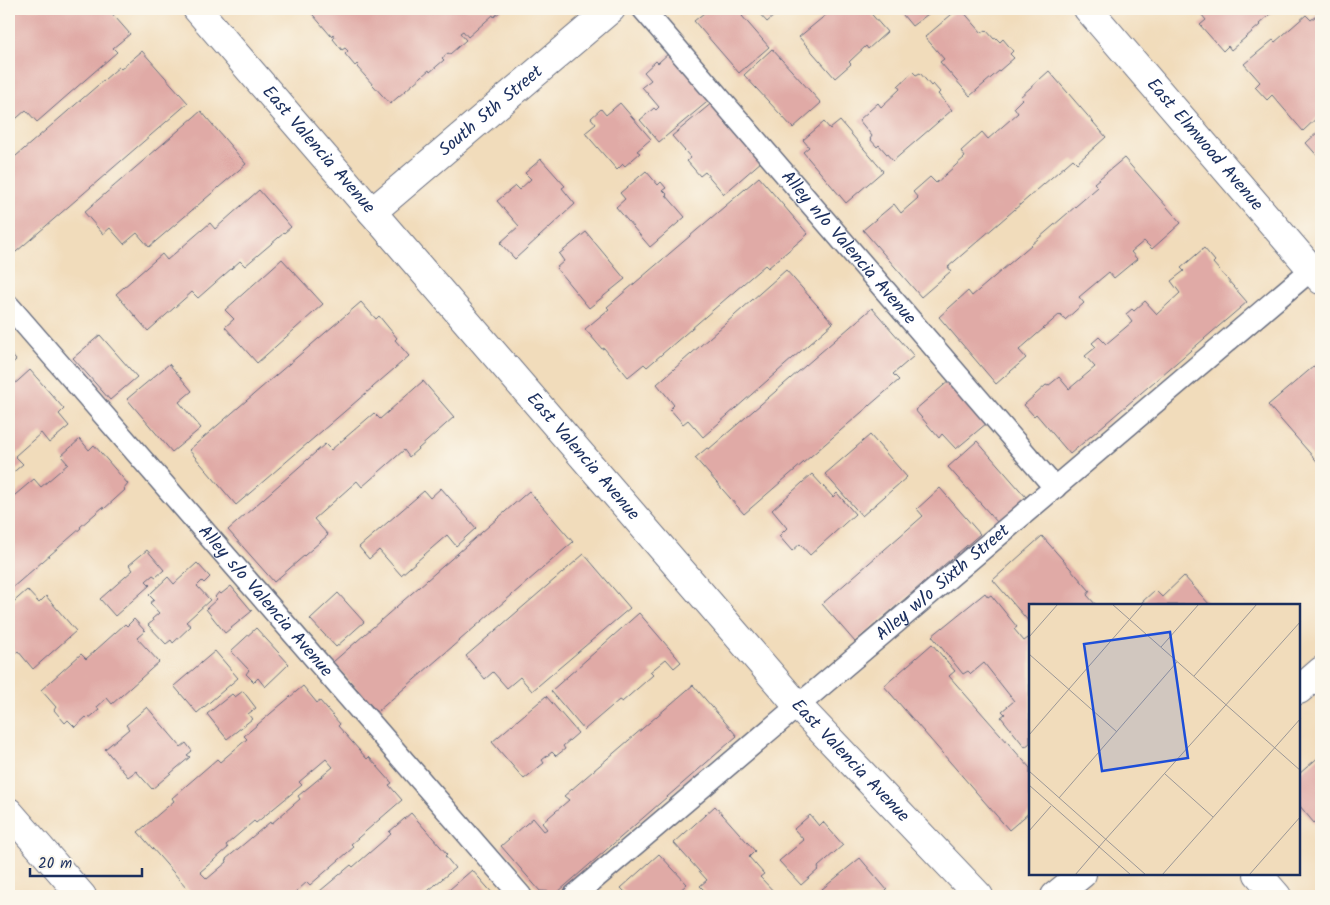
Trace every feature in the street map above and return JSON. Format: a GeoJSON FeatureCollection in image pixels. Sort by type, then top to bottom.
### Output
{"type":"FeatureCollection","features":[{"type":"Feature","properties":{"kind":"street","name":"East Valencia Avenue"},"geometry":{"type":"LineString","coordinates":[[197,9],[798,706],[979,896]]}},
{"type":"Feature","properties":{"kind":"street","name":"South 5th Street"},"geometry":{"type":"LineString","coordinates":[[372,212],[610,9]]}},
{"type":"Feature","properties":{"kind":"street","name":"East Elmwood Avenue"},"geometry":{"type":"LineString","coordinates":[[1096,11],[1317,274]]}},
{"type":"Feature","properties":{"kind":"street"},"geometry":{"type":"LineString","coordinates":[[1300,689],[1321,671]]}},
{"type":"Feature","properties":{"kind":"street"},"geometry":{"type":"LineString","coordinates":[[9,812],[82,896]]}},
{"type":"Feature","properties":{"kind":"street"},"geometry":{"type":"LineString","coordinates":[[1055,896],[1081,875]]}},
{"type":"Feature","properties":{"kind":"street"},"geometry":{"type":"LineString","coordinates":[[1259,875],[1277,896]]}},
{"type":"Feature","properties":{"kind":"lane","name":"Alley n/o Valencia Avenue"},"geometry":{"type":"LineString","coordinates":[[643,9],[1055,488]]}},
{"type":"Feature","properties":{"kind":"lane","name":"Alley w/o Sixth Street"},"geometry":{"type":"LineString","coordinates":[[574,896],[1055,488],[1317,274]]}},
{"type":"Feature","properties":{"kind":"lane","name":"Alley s/o Valencia Avenue"},"geometry":{"type":"LineString","coordinates":[[9,306],[521,896]]}},
{"type":"Feature","properties":{"kind":"building"},"geometry":{"type":"Polygon","coordinates":[[[9,9],[108,9],[130,34],[113,48],[117,52],[37,122],[26,110],[9,125],[9,9]]]}},
{"type":"Feature","properties":{"kind":"building"},"geometry":{"type":"Polygon","coordinates":[[[308,9],[503,9],[494,17],[493,15],[468,37],[463,31],[460,33],[466,40],[450,54],[448,53],[442,58],[444,60],[430,72],[429,70],[390,104],[357,67],[359,66],[357,64],[355,66],[345,54],[348,51],[345,48],[342,50],[333,39],[335,37],[333,34],[331,36],[308,9]]]}},
{"type":"Feature","properties":{"kind":"building"},"geometry":{"type":"Polygon","coordinates":[[[709,9],[713,13],[717,9],[746,9],[748,11],[742,16],[769,47],[739,73],[694,21],[709,9]]]}},
{"type":"Feature","properties":{"kind":"building"},"geometry":{"type":"Polygon","coordinates":[[[751,9],[782,9],[767,22],[757,11],[755,13],[751,9]]]}},
{"type":"Feature","properties":{"kind":"building"},"geometry":{"type":"Polygon","coordinates":[[[833,9],[867,9],[887,32],[868,49],[866,46],[849,62],[851,64],[835,78],[799,37],[833,9]]]}},
{"type":"Feature","properties":{"kind":"building"},"geometry":{"type":"Polygon","coordinates":[[[898,9],[935,9],[912,26],[898,9]]]}},
{"type":"Feature","properties":{"kind":"building"},"geometry":{"type":"Polygon","coordinates":[[[958,9],[961,9],[982,33],[986,30],[994,39],[996,38],[1000,42],[1003,39],[1013,51],[1010,54],[1014,58],[970,96],[940,62],[944,59],[925,37],[958,9]]]}},
{"type":"Feature","properties":{"kind":"building"},"geometry":{"type":"Polygon","coordinates":[[[1197,9],[1276,9],[1231,50],[1228,46],[1223,51],[1200,25],[1206,20],[1197,9]]]}},
{"type":"Feature","properties":{"kind":"building"},"geometry":{"type":"Polygon","coordinates":[[[1321,12],[1321,114],[1303,131],[1272,95],[1267,100],[1255,87],[1260,82],[1244,64],[1273,40],[1275,42],[1306,15],[1311,20],[1321,12]]]}},
{"type":"Feature","properties":{"kind":"building"},"geometry":{"type":"Polygon","coordinates":[[[772,49],[821,103],[793,128],[744,75],[772,49]]]}},
{"type":"Feature","properties":{"kind":"building"},"geometry":{"type":"Polygon","coordinates":[[[142,51],[188,103],[9,258],[9,162],[119,67],[121,69],[142,51]]]}},
{"type":"Feature","properties":{"kind":"building"},"geometry":{"type":"Polygon","coordinates":[[[670,52],[712,98],[659,142],[640,120],[654,108],[656,110],[659,107],[642,87],[651,80],[644,72],[670,52]]]}},
{"type":"Feature","properties":{"kind":"building"},"geometry":{"type":"Polygon","coordinates":[[[1049,71],[1106,137],[1077,163],[1073,159],[948,267],[951,271],[921,297],[863,230],[894,204],[901,213],[918,198],[913,192],[930,177],[936,183],[965,157],[961,151],[982,132],[988,139],[1018,113],[1014,107],[1022,99],[1020,97],[1049,71]]]}},
{"type":"Feature","properties":{"kind":"building"},"geometry":{"type":"Polygon","coordinates":[[[913,72],[916,75],[920,73],[931,86],[933,84],[940,92],[938,94],[952,110],[893,161],[879,145],[877,147],[870,139],[872,136],[859,120],[878,103],[881,107],[900,89],[898,86],[913,72]]]}},
{"type":"Feature","properties":{"kind":"building"},"geometry":{"type":"Polygon","coordinates":[[[713,102],[762,161],[724,194],[705,172],[700,176],[687,161],[691,158],[672,136],[713,102]]]}},
{"type":"Feature","properties":{"kind":"building"},"geometry":{"type":"Polygon","coordinates":[[[620,103],[651,139],[637,151],[640,153],[625,166],[623,164],[617,170],[585,133],[596,124],[591,118],[601,109],[606,115],[620,103]]]}},
{"type":"Feature","properties":{"kind":"building"},"geometry":{"type":"Polygon","coordinates":[[[201,111],[246,164],[149,247],[137,233],[124,244],[110,228],[103,234],[84,212],[201,111]]]}},
{"type":"Feature","properties":{"kind":"building"},"geometry":{"type":"Polygon","coordinates":[[[840,121],[883,171],[846,203],[803,152],[809,147],[803,140],[824,122],[830,129],[840,121]]]}},
{"type":"Feature","properties":{"kind":"building"},"geometry":{"type":"Polygon","coordinates":[[[1321,129],[1321,160],[1306,143],[1321,129]]]}},
{"type":"Feature","properties":{"kind":"building"},"geometry":{"type":"Polygon","coordinates":[[[1124,158],[1181,223],[1152,249],[1144,241],[1131,252],[1137,259],[1114,278],[1109,272],[1079,297],[1084,303],[1065,320],[1060,314],[1019,350],[1026,358],[996,384],[939,317],[968,291],[972,296],[1098,187],[1094,183],[1124,158]]]}},
{"type":"Feature","properties":{"kind":"building"},"geometry":{"type":"Polygon","coordinates":[[[541,159],[565,186],[562,188],[575,204],[515,259],[500,243],[519,226],[497,201],[515,186],[519,190],[531,179],[525,173],[541,159]]]}},
{"type":"Feature","properties":{"kind":"building"},"geometry":{"type":"Polygon","coordinates":[[[646,171],[658,185],[661,182],[666,188],[663,190],[666,195],[685,217],[650,247],[616,207],[625,199],[620,193],[646,171]]]}},
{"type":"Feature","properties":{"kind":"building"},"geometry":{"type":"Polygon","coordinates":[[[759,177],[808,234],[768,268],[765,265],[647,367],[644,364],[628,377],[585,329],[609,309],[607,307],[759,177]]]}},
{"type":"Feature","properties":{"kind":"building"},"geometry":{"type":"Polygon","coordinates":[[[259,190],[291,227],[245,266],[240,261],[198,298],[192,292],[148,331],[116,294],[162,254],[167,260],[210,223],[215,229],[259,190]]]}},
{"type":"Feature","properties":{"kind":"building"},"geometry":{"type":"Polygon","coordinates":[[[586,232],[625,279],[589,308],[556,268],[564,261],[559,254],[586,232]]]}},
{"type":"Feature","properties":{"kind":"building"},"geometry":{"type":"Polygon","coordinates":[[[1204,248],[1215,261],[1213,263],[1247,302],[1070,454],[1036,414],[1034,416],[1024,405],[1046,385],[1048,386],[1059,377],[1069,389],[1095,367],[1085,356],[1096,347],[1092,343],[1099,337],[1106,344],[1132,322],[1126,314],[1132,309],[1134,311],[1145,301],[1157,314],[1180,293],[1171,281],[1184,271],[1181,268],[1204,248]]]}},
{"type":"Feature","properties":{"kind":"building"},"geometry":{"type":"Polygon","coordinates":[[[282,259],[323,304],[257,363],[225,327],[234,319],[225,310],[282,259]]]}},
{"type":"Feature","properties":{"kind":"building"},"geometry":{"type":"Polygon","coordinates":[[[786,270],[833,323],[703,437],[688,420],[683,424],[670,409],[674,405],[657,384],[786,270]]]}},
{"type":"Feature","properties":{"kind":"building"},"geometry":{"type":"Polygon","coordinates":[[[361,302],[376,319],[379,316],[397,338],[395,340],[409,356],[236,505],[189,450],[361,302]]]}},
{"type":"Feature","properties":{"kind":"building"},"geometry":{"type":"Polygon","coordinates":[[[872,308],[914,356],[893,374],[899,380],[744,514],[695,458],[707,448],[709,449],[872,308]]]}},
{"type":"Feature","properties":{"kind":"building"},"geometry":{"type":"Polygon","coordinates":[[[100,335],[137,377],[110,400],[73,358],[100,335]]]}},
{"type":"Feature","properties":{"kind":"building"},"geometry":{"type":"Polygon","coordinates":[[[9,352],[16,360],[9,366],[9,352]]]}},
{"type":"Feature","properties":{"kind":"building"},"geometry":{"type":"Polygon","coordinates":[[[1321,362],[1321,466],[1268,405],[1321,362]]]}},
{"type":"Feature","properties":{"kind":"building"},"geometry":{"type":"Polygon","coordinates":[[[169,364],[192,391],[179,402],[201,428],[172,452],[127,399],[169,364]]]}},
{"type":"Feature","properties":{"kind":"building"},"geometry":{"type":"Polygon","coordinates":[[[30,370],[64,409],[59,414],[69,426],[49,443],[41,433],[15,456],[23,464],[9,476],[9,389],[30,370]]]}},
{"type":"Feature","properties":{"kind":"building"},"geometry":{"type":"Polygon","coordinates":[[[950,380],[987,423],[956,449],[942,434],[939,438],[915,410],[950,380]]]}},
{"type":"Feature","properties":{"kind":"building"},"geometry":{"type":"Polygon","coordinates":[[[423,381],[454,417],[409,457],[404,450],[362,487],[357,481],[314,519],[328,535],[274,582],[228,530],[325,444],[331,450],[374,413],[380,419],[423,381]]]}},
{"type":"Feature","properties":{"kind":"building"},"geometry":{"type":"Polygon","coordinates":[[[870,435],[907,477],[862,516],[825,474],[870,435]]]}},
{"type":"Feature","properties":{"kind":"building"},"geometry":{"type":"Polygon","coordinates":[[[80,439],[89,450],[94,445],[128,484],[125,490],[104,509],[103,507],[12,588],[11,586],[9,587],[9,500],[34,479],[41,487],[68,464],[61,456],[80,439]]]}},
{"type":"Feature","properties":{"kind":"building"},"geometry":{"type":"Polygon","coordinates":[[[977,441],[1026,497],[998,523],[948,467],[977,441]]]}},
{"type":"Feature","properties":{"kind":"building"},"geometry":{"type":"Polygon","coordinates":[[[812,474],[833,497],[837,493],[855,514],[810,555],[800,544],[792,551],[779,536],[787,528],[772,510],[812,474]]]}},
{"type":"Feature","properties":{"kind":"building"},"geometry":{"type":"Polygon","coordinates":[[[441,488],[476,528],[456,546],[447,535],[401,575],[379,550],[369,559],[359,547],[424,491],[430,498],[441,488]]]}},
{"type":"Feature","properties":{"kind":"building"},"geometry":{"type":"Polygon","coordinates":[[[940,488],[980,534],[855,642],[822,604],[923,516],[917,509],[940,488]]]}},
{"type":"Feature","properties":{"kind":"building"},"geometry":{"type":"Polygon","coordinates":[[[529,491],[573,542],[377,712],[333,662],[529,491]]]}},
{"type":"Feature","properties":{"kind":"building"},"geometry":{"type":"Polygon","coordinates":[[[1042,536],[1090,591],[1087,595],[1095,604],[1029,604],[1029,622],[993,580],[1042,536]]]}},
{"type":"Feature","properties":{"kind":"building"},"geometry":{"type":"Polygon","coordinates":[[[147,550],[164,570],[156,577],[153,575],[146,581],[150,585],[115,616],[100,599],[133,570],[129,565],[147,550]]]}},
{"type":"Feature","properties":{"kind":"building"},"geometry":{"type":"Polygon","coordinates":[[[584,554],[630,608],[532,691],[520,677],[507,688],[493,672],[485,679],[466,656],[584,554]]]}},
{"type":"Feature","properties":{"kind":"building"},"geometry":{"type":"Polygon","coordinates":[[[197,563],[210,577],[204,583],[202,581],[197,586],[210,600],[186,622],[191,626],[173,643],[171,640],[166,644],[148,625],[159,613],[150,603],[154,600],[149,595],[168,577],[174,584],[197,563]]]}},
{"type":"Feature","properties":{"kind":"building"},"geometry":{"type":"Polygon","coordinates":[[[1184,576],[1209,604],[1144,604],[1142,602],[1155,590],[1162,597],[1184,576]]]}},
{"type":"Feature","properties":{"kind":"building"},"geometry":{"type":"Polygon","coordinates":[[[231,586],[252,611],[225,633],[206,609],[217,599],[215,597],[219,592],[221,594],[231,586]]]}},
{"type":"Feature","properties":{"kind":"building"},"geometry":{"type":"Polygon","coordinates":[[[27,590],[39,603],[46,596],[76,631],[33,669],[18,651],[16,653],[9,644],[9,606],[27,590]]]}},
{"type":"Feature","properties":{"kind":"building"},"geometry":{"type":"Polygon","coordinates":[[[338,593],[364,622],[336,647],[310,619],[338,593]]]}},
{"type":"Feature","properties":{"kind":"building"},"geometry":{"type":"Polygon","coordinates":[[[985,593],[988,597],[991,595],[1017,627],[1014,629],[1024,641],[1028,638],[1029,640],[1029,744],[1025,747],[1001,717],[1005,714],[1002,711],[1014,701],[984,663],[971,674],[968,671],[963,674],[932,636],[985,593]]]}},
{"type":"Feature","properties":{"kind":"building"},"geometry":{"type":"Polygon","coordinates":[[[639,613],[681,662],[674,668],[666,659],[650,672],[653,675],[622,702],[619,700],[584,730],[551,691],[639,613]]]}},
{"type":"Feature","properties":{"kind":"building"},"geometry":{"type":"Polygon","coordinates":[[[134,619],[145,631],[137,638],[159,662],[112,704],[107,698],[97,707],[99,710],[88,719],[86,717],[75,727],[68,720],[65,723],[54,710],[56,707],[41,690],[81,654],[86,659],[125,624],[127,626],[134,619]]]}},
{"type":"Feature","properties":{"kind":"building"},"geometry":{"type":"Polygon","coordinates":[[[256,628],[289,664],[265,687],[258,678],[254,682],[246,674],[249,670],[231,651],[256,628]]]}},
{"type":"Feature","properties":{"kind":"building"},"geometry":{"type":"Polygon","coordinates":[[[932,644],[955,671],[949,676],[1029,767],[1029,813],[1009,830],[884,686],[932,644]]]}},
{"type":"Feature","properties":{"kind":"building"},"geometry":{"type":"Polygon","coordinates":[[[215,651],[238,678],[197,713],[174,686],[215,651]]]}},
{"type":"Feature","properties":{"kind":"building"},"geometry":{"type":"Polygon","coordinates":[[[693,685],[737,736],[558,892],[540,891],[501,846],[533,818],[544,831],[547,829],[542,823],[569,800],[564,796],[693,685]]]}},
{"type":"Feature","properties":{"kind":"building"},"geometry":{"type":"Polygon","coordinates":[[[303,686],[317,703],[320,701],[340,724],[338,726],[367,759],[369,757],[392,783],[389,785],[402,800],[351,844],[354,847],[310,885],[307,882],[291,896],[194,896],[138,832],[174,801],[172,798],[217,759],[220,762],[247,739],[244,736],[303,686]],[[326,759],[299,782],[302,785],[256,823],[254,821],[226,845],[228,848],[200,872],[207,879],[227,862],[226,859],[270,822],[271,824],[300,799],[298,796],[333,767],[326,759]]]}},
{"type":"Feature","properties":{"kind":"building"},"geometry":{"type":"Polygon","coordinates":[[[243,691],[256,708],[248,714],[252,719],[227,739],[207,714],[232,694],[235,697],[243,691]]]}},
{"type":"Feature","properties":{"kind":"building"},"geometry":{"type":"Polygon","coordinates":[[[546,696],[578,733],[563,746],[565,749],[556,756],[552,752],[542,760],[544,763],[524,779],[492,742],[546,696]]]}},
{"type":"Feature","properties":{"kind":"building"},"geometry":{"type":"Polygon","coordinates":[[[147,707],[181,747],[186,743],[192,751],[187,755],[190,757],[152,789],[136,771],[128,777],[105,749],[129,729],[126,725],[147,707]]]}},
{"type":"Feature","properties":{"kind":"building"},"geometry":{"type":"Polygon","coordinates":[[[1321,755],[1321,824],[1318,820],[1314,823],[1300,806],[1300,773],[1321,755]]]}},
{"type":"Feature","properties":{"kind":"building"},"geometry":{"type":"Polygon","coordinates":[[[715,806],[755,851],[749,857],[764,874],[760,877],[778,896],[710,896],[700,886],[707,880],[674,843],[715,806]]]}},
{"type":"Feature","properties":{"kind":"building"},"geometry":{"type":"Polygon","coordinates":[[[411,813],[447,854],[445,856],[455,868],[422,896],[314,896],[351,865],[353,867],[391,834],[389,832],[411,813]]]}},
{"type":"Feature","properties":{"kind":"building"},"geometry":{"type":"Polygon","coordinates":[[[810,815],[819,826],[823,822],[843,845],[801,885],[779,861],[804,840],[794,829],[810,815]]]}},
{"type":"Feature","properties":{"kind":"building"},"geometry":{"type":"Polygon","coordinates":[[[659,854],[687,884],[674,896],[629,896],[621,888],[659,854]]]}},
{"type":"Feature","properties":{"kind":"building"},"geometry":{"type":"Polygon","coordinates":[[[860,858],[887,890],[880,896],[819,896],[816,894],[860,858]]]}},
{"type":"Feature","properties":{"kind":"building"},"geometry":{"type":"Polygon","coordinates":[[[472,870],[495,896],[442,896],[472,870]]]}}]}
